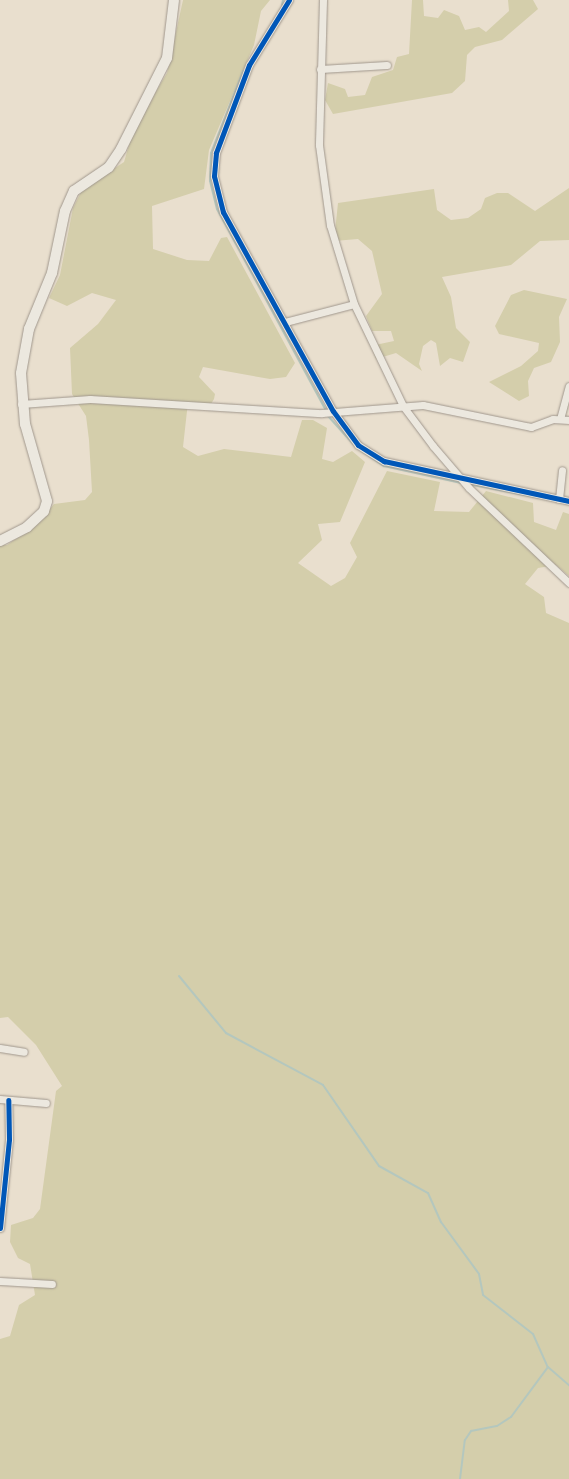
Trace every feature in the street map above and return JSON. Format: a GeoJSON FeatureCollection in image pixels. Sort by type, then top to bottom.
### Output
{"type":"FeatureCollection","features":[{"type":"Feature","properties":{"kind":"main road"},"geometry":{"type":"LineString","coordinates":[[0,541],[27,527],[44,511],[47,500],[22,404],[23,354],[52,273],[69,198],[108,167],[121,150],[167,58],[174,0]]}},
{"type":"Feature","properties":{"kind":"street"},"geometry":{"type":"LineString","coordinates":[[289,0],[249,65],[216,153],[214,176],[223,212],[285,322],[328,412],[358,445],[376,457],[465,483],[569,501]]}},
{"type":"Feature","properties":{"kind":"street"},"geometry":{"type":"LineString","coordinates":[[324,0],[320,69],[319,145],[326,199],[354,304],[403,406],[465,483],[569,583]]}},
{"type":"Feature","properties":{"kind":"street"},"geometry":{"type":"LineString","coordinates":[[320,69],[387,65]]}},
{"type":"Feature","properties":{"kind":"street"},"geometry":{"type":"LineString","coordinates":[[285,322],[354,304]]}},
{"type":"Feature","properties":{"kind":"street"},"geometry":{"type":"LineString","coordinates":[[560,419],[569,386]]}},
{"type":"Feature","properties":{"kind":"street"},"geometry":{"type":"LineString","coordinates":[[22,404],[90,399],[328,412],[434,405],[531,427],[560,419],[569,420]]}},
{"type":"Feature","properties":{"kind":"street"},"geometry":{"type":"LineString","coordinates":[[559,499],[562,470]]}},
{"type":"Feature","properties":{"kind":"street"},"geometry":{"type":"LineString","coordinates":[[0,1048],[24,1052]]}},
{"type":"Feature","properties":{"kind":"street"},"geometry":{"type":"LineString","coordinates":[[0,1228],[9,1139],[4,1100],[46,1103]]}},
{"type":"Feature","properties":{"kind":"street"},"geometry":{"type":"LineString","coordinates":[[0,1281],[52,1284]]}},
{"type":"Feature","properties":{"kind":"shaded area"},"geometry":{"type":"Polygon","coordinates":[[[183,0],[270,0],[261,11],[254,45],[209,150],[204,189],[152,206],[153,249],[187,260],[209,261],[221,238],[227,237],[295,363],[286,377],[270,379],[203,367],[199,377],[215,394],[214,399],[211,404],[188,402],[183,447],[198,456],[224,449],[291,457],[302,420],[313,420],[327,428],[322,459],[333,462],[352,451],[365,462],[340,522],[318,524],[322,540],[298,563],[331,586],[345,578],[357,557],[350,543],[387,471],[440,482],[434,511],[469,512],[486,491],[533,503],[534,522],[556,530],[563,512],[569,514],[569,576],[556,565],[538,568],[525,584],[544,597],[546,613],[569,623],[569,1479],[0,1479],[0,1339],[10,1336],[19,1305],[35,1295],[30,1264],[18,1258],[10,1242],[11,1225],[33,1218],[40,1209],[56,1091],[62,1086],[36,1045],[8,1017],[0,1018],[0,545],[7,545],[38,523],[54,504],[85,500],[92,492],[86,416],[72,394],[70,348],[98,324],[116,300],[92,293],[67,306],[49,298],[60,275],[73,208],[82,190],[124,162],[134,128],[167,73],[183,0]]]}},
{"type":"Feature","properties":{"kind":"shaded area"},"geometry":{"type":"Polygon","coordinates":[[[412,0],[423,0],[424,16],[438,18],[444,10],[459,16],[465,30],[479,27],[486,32],[509,11],[508,0],[533,0],[538,9],[502,40],[475,47],[467,55],[465,81],[452,93],[333,114],[325,100],[328,83],[345,89],[348,97],[365,95],[372,77],[393,70],[397,57],[409,54],[412,0]]]}},
{"type":"Feature","properties":{"kind":"shaded area"},"geometry":{"type":"Polygon","coordinates":[[[569,188],[569,240],[540,241],[511,265],[442,277],[451,297],[456,328],[470,342],[463,362],[450,358],[440,366],[436,343],[431,340],[423,346],[419,364],[422,371],[396,353],[376,359],[372,349],[375,345],[394,341],[391,331],[372,331],[366,316],[382,294],[372,251],[358,239],[334,241],[338,203],[434,189],[437,210],[451,220],[468,218],[481,209],[485,198],[497,193],[508,193],[535,211],[569,188]]]}},
{"type":"Feature","properties":{"kind":"shaded area"},"geometry":{"type":"Polygon","coordinates":[[[524,290],[567,299],[559,317],[560,342],[551,362],[534,368],[528,381],[529,396],[519,401],[489,382],[521,366],[538,351],[539,343],[499,334],[495,326],[511,295],[524,290]]]}},
{"type":"Feature","properties":{"kind":"waterway"},"geometry":{"type":"LineString","coordinates":[[282,5],[283,0]]}},
{"type":"Feature","properties":{"kind":"waterway"},"geometry":{"type":"LineString","coordinates":[[243,71],[211,153],[210,181],[217,209],[326,411]]}},
{"type":"Feature","properties":{"kind":"waterway"},"geometry":{"type":"LineString","coordinates":[[328,416],[353,444]]}},
{"type":"Feature","properties":{"kind":"waterway"},"geometry":{"type":"LineString","coordinates":[[360,450],[384,466],[461,483]]}},
{"type":"Feature","properties":{"kind":"waterway"},"geometry":{"type":"LineString","coordinates":[[468,484],[540,498]]}},
{"type":"Feature","properties":{"kind":"waterway"},"geometry":{"type":"LineString","coordinates":[[179,976],[226,1033],[323,1085],[379,1166],[428,1193],[441,1222],[479,1274],[483,1295],[533,1334],[548,1367]]}},
{"type":"Feature","properties":{"kind":"waterway"},"geometry":{"type":"LineString","coordinates":[[460,1479],[465,1440],[471,1431],[497,1426],[511,1417],[548,1367],[569,1385]]}},
{"type":"Feature","properties":{"kind":"cycle path"},"geometry":{"type":"LineString","coordinates":[[289,0],[249,65],[216,153],[214,176],[223,212],[333,411],[358,445],[384,461],[569,501]]}},
{"type":"Feature","properties":{"kind":"cycle path"},"geometry":{"type":"LineString","coordinates":[[0,1228],[9,1139],[8,1100]]}}]}
